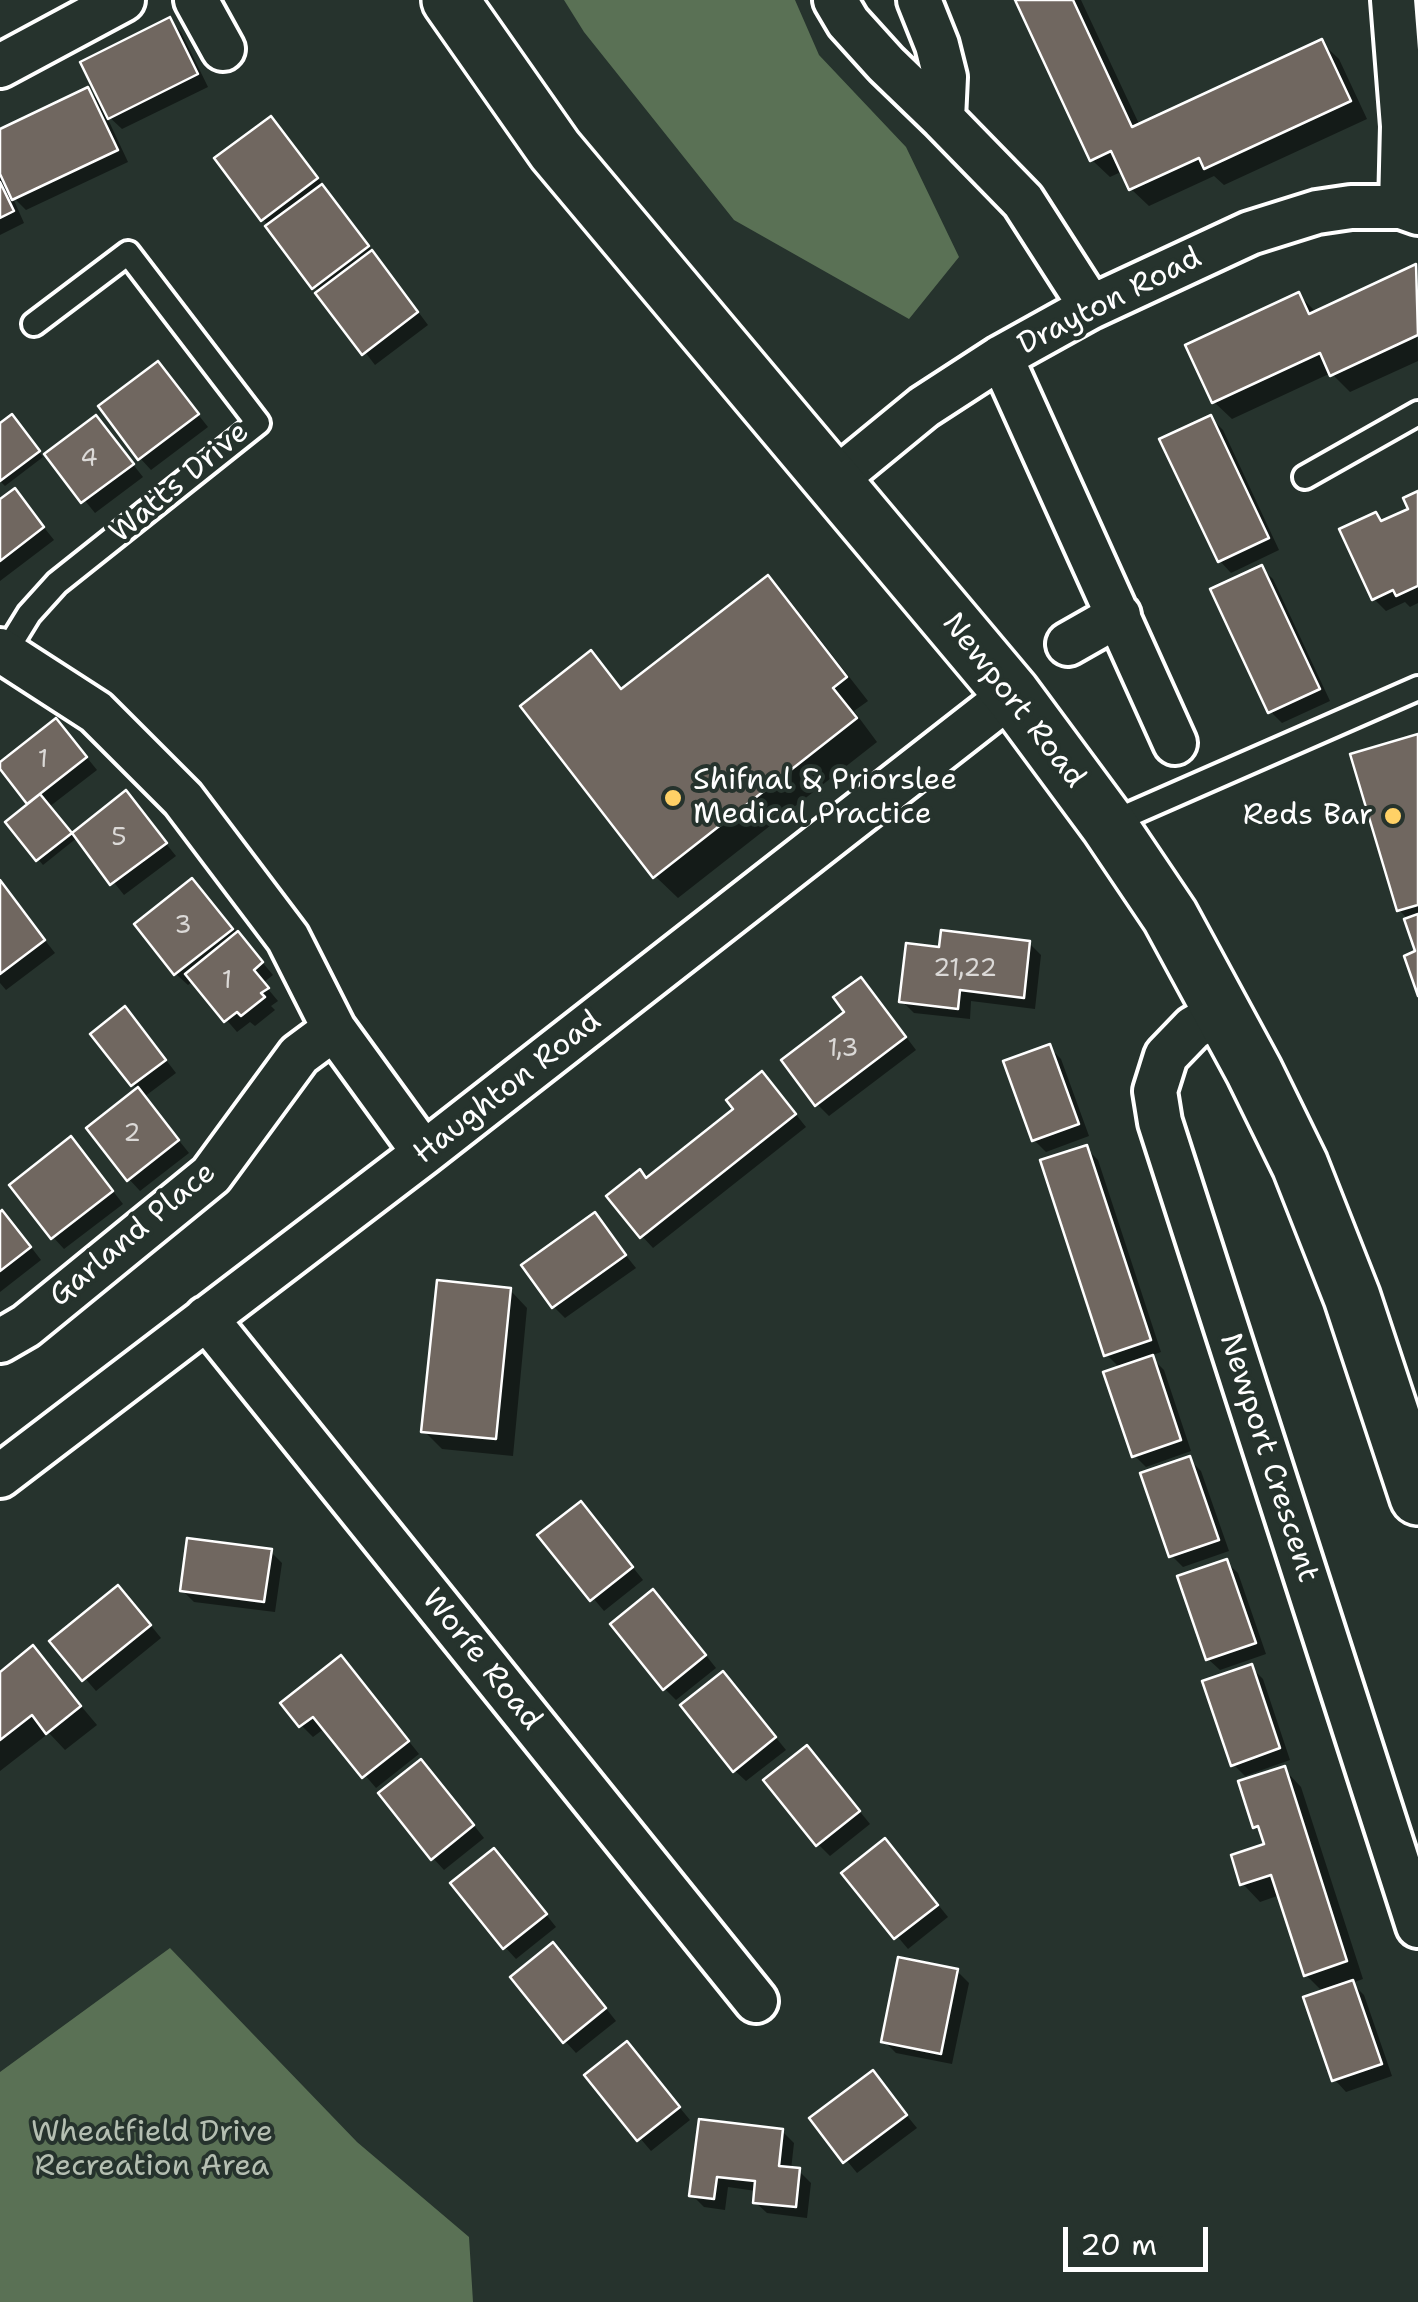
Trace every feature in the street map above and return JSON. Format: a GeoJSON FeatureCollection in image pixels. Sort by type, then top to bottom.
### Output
{"type":"FeatureCollection","features":[{"type":"Feature","properties":{"kind":"main road","name":"Newport Road"},"geometry":{"type":"LineString","coordinates":[[450,0],[555,150],[1012,694],[1170,916],[1300,1165],[1352,1297],[1418,1498]]}},
{"type":"Feature","properties":{"kind":"street"},"geometry":{"type":"LineString","coordinates":[[0,66],[123,0]]}},
{"type":"Feature","properties":{"kind":"street"},"geometry":{"type":"LineString","coordinates":[[196,0],[223,49]]}},
{"type":"Feature","properties":{"kind":"street"},"geometry":{"type":"LineString","coordinates":[[835,0],[873,50],[1023,201],[1091,308]]}},
{"type":"Feature","properties":{"kind":"street"},"geometry":{"type":"LineString","coordinates":[[920,0],[938,45],[945,77],[943,119]]}},
{"type":"Feature","properties":{"kind":"street"},"geometry":{"type":"LineString","coordinates":[[1393,0],[1410,210]]}},
{"type":"Feature","properties":{"kind":"street","name":"Drayton Road"},"geometry":{"type":"LineString","coordinates":[[835,480],[924,408],[1001,357],[1091,308],[1250,233],[1317,212],[1351,207],[1410,210]]}},
{"type":"Feature","properties":{"kind":"street"},"geometry":{"type":"LineString","coordinates":[[1001,357],[1175,743]]}},
{"type":"Feature","properties":{"kind":"street"},"geometry":{"type":"LineString","coordinates":[[1068,644],[1119,616]]}},
{"type":"Feature","properties":{"kind":"street","name":"Watts Drive"},"geometry":{"type":"LineString","coordinates":[[2,656],[96,712],[183,799],[288,938],[334,1029],[424,1154]]}},
{"type":"Feature","properties":{"kind":"street","name":"Haughton Road"},"geometry":{"type":"LineString","coordinates":[[0,1476],[424,1154],[1012,694]]}},
{"type":"Feature","properties":{"kind":"street","name":"Newport Crescent"},"geometry":{"type":"LineString","coordinates":[[1220,1012],[1193,1028],[1166,1056],[1155,1091],[1160,1122],[1418,1926]]}},
{"type":"Feature","properties":{"kind":"street","name":"Garland Place"},"geometry":{"type":"LineString","coordinates":[[0,1341],[26,1326],[211,1174],[299,1055],[334,1029]]}},
{"type":"Feature","properties":{"kind":"street","name":"Worfe Road"},"geometry":{"type":"LineString","coordinates":[[206,1318],[756,2001]]}},
{"type":"Feature","properties":{"kind":"lane","name":"Watts Drive"},"geometry":{"type":"LineString","coordinates":[[2,656],[29,614],[57,583],[258,424],[128,253],[34,324]]}},
{"type":"Feature","properties":{"kind":"lane"},"geometry":{"type":"LineString","coordinates":[[1305,477],[1418,413]]}},
{"type":"Feature","properties":{"kind":"lane"},"geometry":{"type":"LineString","coordinates":[[1108,824],[1418,688]]}},
{"type":"Feature","properties":{"kind":"green space"},"geometry":{"type":"Polygon","coordinates":[[[564,0],[795,0],[819,55],[906,147],[959,257],[909,319],[734,220],[584,32],[564,0]]]}},
{"type":"Feature","properties":{"kind":"green space","name":"Wheatfield Drive Recreation Area"},"geometry":{"type":"Polygon","coordinates":[[[170,1948],[357,2142],[469,2237],[473,2302],[0,2302],[0,2072],[170,1948]]]}},
{"type":"Feature","properties":{"kind":"building"},"geometry":{"type":"Polygon","coordinates":[[[1015,0],[1073,0],[1132,127],[1322,39],[1351,101],[1204,169],[1199,158],[1129,190],[1111,151],[1090,161],[1015,0]]]}},
{"type":"Feature","properties":{"kind":"building"},"geometry":{"type":"Polygon","coordinates":[[[170,17],[198,74],[108,119],[80,62],[170,17]]]}},
{"type":"Feature","properties":{"kind":"building"},"geometry":{"type":"Polygon","coordinates":[[[88,87],[118,150],[12,200],[0,174],[0,129],[88,87]]]}},
{"type":"Feature","properties":{"kind":"building"},"geometry":{"type":"Polygon","coordinates":[[[271,116],[318,178],[261,221],[214,158],[271,116]]]}},
{"type":"Feature","properties":{"kind":"building"},"geometry":{"type":"Polygon","coordinates":[[[0,182],[14,211],[0,218],[0,182]]]}},
{"type":"Feature","properties":{"kind":"building"},"geometry":{"type":"Polygon","coordinates":[[[322,184],[369,246],[312,289],[265,226],[322,184]]]}},
{"type":"Feature","properties":{"kind":"building"},"geometry":{"type":"Polygon","coordinates":[[[372,250],[418,312],[362,355],[315,293],[372,250]]]}},
{"type":"Feature","properties":{"kind":"building"},"geometry":{"type":"Polygon","coordinates":[[[1416,264],[1418,335],[1330,376],[1320,353],[1212,403],[1185,345],[1299,292],[1309,314],[1416,264]]]}},
{"type":"Feature","properties":{"kind":"building"},"geometry":{"type":"Polygon","coordinates":[[[158,361],[199,414],[138,460],[98,406],[158,361]]]}},
{"type":"Feature","properties":{"kind":"building"},"geometry":{"type":"Polygon","coordinates":[[[12,414],[40,451],[0,481],[0,423],[12,414]]]}},
{"type":"Feature","properties":{"kind":"building"},"geometry":{"type":"Polygon","coordinates":[[[96,415],[134,464],[81,503],[44,454],[96,415]]]}},
{"type":"Feature","properties":{"kind":"building"},"geometry":{"type":"Polygon","coordinates":[[[1211,415],[1269,538],[1218,562],[1159,439],[1211,415]]]}},
{"type":"Feature","properties":{"kind":"building"},"geometry":{"type":"Polygon","coordinates":[[[15,488],[44,527],[0,561],[0,499],[15,488]]]}},
{"type":"Feature","properties":{"kind":"building"},"geometry":{"type":"Polygon","coordinates":[[[1418,491],[1418,586],[1396,596],[1393,590],[1372,600],[1339,529],[1376,512],[1381,521],[1408,509],[1403,498],[1418,491]]]}},
{"type":"Feature","properties":{"kind":"building"},"geometry":{"type":"Polygon","coordinates":[[[1262,565],[1320,689],[1268,713],[1210,589],[1262,565]]]}},
{"type":"Feature","properties":{"kind":"building","name":"Shifnal & Priorslee Medical Practice"},"geometry":{"type":"Polygon","coordinates":[[[768,575],[847,677],[833,688],[857,718],[653,878],[520,706],[591,650],[621,689],[768,575]]]}},
{"type":"Feature","properties":{"kind":"building"},"geometry":{"type":"Polygon","coordinates":[[[56,718],[87,757],[27,804],[0,769],[0,762],[56,718]]]}},
{"type":"Feature","properties":{"kind":"building"},"geometry":{"type":"Polygon","coordinates":[[[1418,734],[1418,905],[1397,911],[1350,754],[1418,734]]]}},
{"type":"Feature","properties":{"kind":"building"},"geometry":{"type":"Polygon","coordinates":[[[126,790],[167,843],[110,885],[72,833],[126,790]]]}},
{"type":"Feature","properties":{"kind":"building"},"geometry":{"type":"Polygon","coordinates":[[[40,794],[72,833],[36,861],[5,822],[40,794]]]}},
{"type":"Feature","properties":{"kind":"building"},"geometry":{"type":"Polygon","coordinates":[[[192,878],[233,929],[174,975],[134,924],[192,878]]]}},
{"type":"Feature","properties":{"kind":"building"},"geometry":{"type":"Polygon","coordinates":[[[0,880],[45,940],[0,974],[0,880]]]}},
{"type":"Feature","properties":{"kind":"building"},"geometry":{"type":"Polygon","coordinates":[[[1418,914],[1418,996],[1404,956],[1415,951],[1404,919],[1418,914]]]}},
{"type":"Feature","properties":{"kind":"building"},"geometry":{"type":"Polygon","coordinates":[[[941,930],[1030,941],[1024,998],[960,990],[958,1009],[899,1002],[906,943],[939,947],[941,930]]]}},
{"type":"Feature","properties":{"kind":"building"},"geometry":{"type":"Polygon","coordinates":[[[238,931],[263,962],[254,970],[269,988],[261,993],[265,997],[241,1016],[237,1012],[224,1022],[185,974],[238,931]]]}},
{"type":"Feature","properties":{"kind":"building"},"geometry":{"type":"Polygon","coordinates":[[[861,977],[906,1037],[815,1106],[781,1060],[844,1012],[833,997],[861,977]]]}},
{"type":"Feature","properties":{"kind":"building"},"geometry":{"type":"Polygon","coordinates":[[[125,1006],[166,1060],[131,1086],[90,1034],[125,1006]]]}},
{"type":"Feature","properties":{"kind":"building"},"geometry":{"type":"Polygon","coordinates":[[[1050,1044],[1079,1124],[1032,1141],[1003,1061],[1050,1044]]]}},
{"type":"Feature","properties":{"kind":"building"},"geometry":{"type":"Polygon","coordinates":[[[762,1071],[796,1114],[640,1238],[606,1196],[640,1169],[646,1178],[733,1109],[726,1100],[762,1071]]]}},
{"type":"Feature","properties":{"kind":"building"},"geometry":{"type":"Polygon","coordinates":[[[138,1087],[179,1140],[127,1181],[86,1128],[138,1087]]]}},
{"type":"Feature","properties":{"kind":"building"},"geometry":{"type":"Polygon","coordinates":[[[71,1136],[113,1191],[51,1239],[9,1185],[71,1136]]]}},
{"type":"Feature","properties":{"kind":"building"},"geometry":{"type":"Polygon","coordinates":[[[1087,1145],[1151,1340],[1104,1356],[1040,1160],[1087,1145]]]}},
{"type":"Feature","properties":{"kind":"building"},"geometry":{"type":"Polygon","coordinates":[[[0,1212],[31,1247],[0,1271],[0,1212]]]}},
{"type":"Feature","properties":{"kind":"building"},"geometry":{"type":"Polygon","coordinates":[[[595,1212],[626,1255],[552,1308],[521,1265],[595,1212]]]}},
{"type":"Feature","properties":{"kind":"building"},"geometry":{"type":"Polygon","coordinates":[[[437,1280],[511,1288],[496,1439],[421,1432],[437,1280]]]}},
{"type":"Feature","properties":{"kind":"building"},"geometry":{"type":"Polygon","coordinates":[[[1153,1355],[1181,1440],[1132,1457],[1103,1372],[1153,1355]]]}},
{"type":"Feature","properties":{"kind":"building"},"geometry":{"type":"Polygon","coordinates":[[[1190,1456],[1219,1540],[1169,1557],[1140,1473],[1190,1456]]]}},
{"type":"Feature","properties":{"kind":"building"},"geometry":{"type":"Polygon","coordinates":[[[581,1501],[633,1567],[590,1601],[537,1535],[581,1501]]]}},
{"type":"Feature","properties":{"kind":"building"},"geometry":{"type":"Polygon","coordinates":[[[187,1538],[272,1549],[264,1602],[180,1591],[187,1538]]]}},
{"type":"Feature","properties":{"kind":"building"},"geometry":{"type":"Polygon","coordinates":[[[1227,1559],[1256,1643],[1206,1660],[1177,1576],[1227,1559]]]}},
{"type":"Feature","properties":{"kind":"building"},"geometry":{"type":"Polygon","coordinates":[[[118,1585],[151,1625],[82,1681],[49,1641],[118,1585]]]}},
{"type":"Feature","properties":{"kind":"building"},"geometry":{"type":"Polygon","coordinates":[[[653,1589],[706,1655],[663,1690],[610,1624],[653,1589]]]}},
{"type":"Feature","properties":{"kind":"building"},"geometry":{"type":"Polygon","coordinates":[[[33,1645],[81,1706],[46,1734],[32,1715],[0,1740],[0,1672],[33,1645]]]}},
{"type":"Feature","properties":{"kind":"building"},"geometry":{"type":"Polygon","coordinates":[[[341,1655],[409,1741],[362,1778],[313,1717],[299,1727],[280,1703],[341,1655]]]}},
{"type":"Feature","properties":{"kind":"building"},"geometry":{"type":"Polygon","coordinates":[[[1252,1664],[1280,1748],[1231,1766],[1202,1681],[1252,1664]]]}},
{"type":"Feature","properties":{"kind":"building"},"geometry":{"type":"Polygon","coordinates":[[[723,1671],[776,1737],[733,1772],[680,1705],[723,1671]]]}},
{"type":"Feature","properties":{"kind":"building"},"geometry":{"type":"Polygon","coordinates":[[[807,1745],[860,1811],[816,1846],[763,1780],[807,1745]]]}},
{"type":"Feature","properties":{"kind":"building"},"geometry":{"type":"Polygon","coordinates":[[[421,1759],[474,1825],[431,1860],[378,1793],[421,1759]]]}},
{"type":"Feature","properties":{"kind":"building"},"geometry":{"type":"Polygon","coordinates":[[[1285,1766],[1347,1961],[1304,1976],[1271,1875],[1240,1885],[1231,1855],[1264,1844],[1258,1826],[1253,1828],[1238,1781],[1285,1766]]]}},
{"type":"Feature","properties":{"kind":"building"},"geometry":{"type":"Polygon","coordinates":[[[885,1838],[938,1905],[894,1939],[841,1873],[885,1838]]]}},
{"type":"Feature","properties":{"kind":"building"},"geometry":{"type":"Polygon","coordinates":[[[494,1848],[547,1914],[503,1949],[450,1883],[494,1848]]]}},
{"type":"Feature","properties":{"kind":"building"},"geometry":{"type":"Polygon","coordinates":[[[553,1942],[606,2008],[563,2043],[510,1977],[553,1942]]]}},
{"type":"Feature","properties":{"kind":"building"},"geometry":{"type":"Polygon","coordinates":[[[898,1957],[958,1969],[941,2054],[881,2042],[898,1957]]]}},
{"type":"Feature","properties":{"kind":"building"},"geometry":{"type":"Polygon","coordinates":[[[1353,1980],[1382,2064],[1332,2081],[1303,1997],[1353,1980]]]}},
{"type":"Feature","properties":{"kind":"building"},"geometry":{"type":"Polygon","coordinates":[[[627,2041],[680,2107],[637,2141],[584,2075],[627,2041]]]}},
{"type":"Feature","properties":{"kind":"building"},"geometry":{"type":"Polygon","coordinates":[[[873,2070],[907,2115],[843,2163],[809,2118],[873,2070]]]}},
{"type":"Feature","properties":{"kind":"building"},"geometry":{"type":"Polygon","coordinates":[[[699,2119],[783,2129],[779,2166],[800,2168],[796,2207],[753,2203],[755,2181],[717,2177],[714,2199],[689,2196],[699,2119]]]}},
{"type":"Feature","properties":{"kind":"place","name":"Shifnal & Priorslee Medical Practice"},"geometry":{"type":"Point","coordinates":[673,798]}},
{"type":"Feature","properties":{"kind":"place","name":"Reds Bar"},"geometry":{"type":"Point","coordinates":[1393,816]}}]}
